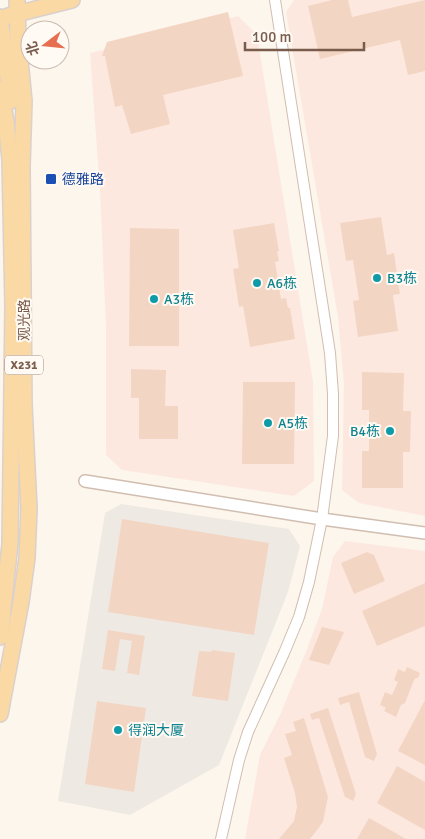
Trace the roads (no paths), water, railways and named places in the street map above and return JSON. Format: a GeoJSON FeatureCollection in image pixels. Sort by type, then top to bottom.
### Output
{"type":"FeatureCollection","features":[{"type":"Feature","properties":{"kind":"main road"},"geometry":{"type":"LineString","coordinates":[[22,151],[9,93],[0,18],[17,7],[72,0]]}},
{"type":"Feature","properties":{"kind":"main road","name":"观光路"},"geometry":{"type":"LineString","coordinates":[[0,714],[21,602],[27,558],[29,509],[24,405],[22,151],[24,101],[17,7]]}},
{"type":"Feature","properties":{"kind":"main road","name":"观光路"},"geometry":{"type":"LineString","coordinates":[[0,89],[10,160],[13,305],[6,472],[10,544],[0,637]]}},
{"type":"Feature","properties":{"kind":"street"},"geometry":{"type":"LineString","coordinates":[[222,839],[235,775],[248,732],[299,617],[309,582],[322,519],[333,436],[333,394],[330,353],[275,0]]}},
{"type":"Feature","properties":{"kind":"street"},"geometry":{"type":"LineString","coordinates":[[85,481],[425,534]]}},
{"type":"Feature","properties":{"kind":"place","name":"德雅路"},"geometry":{"type":"Point","coordinates":[51,179]}},
{"type":"Feature","properties":{"kind":"place","name":"B3栋"},"geometry":{"type":"Point","coordinates":[377,278]}},
{"type":"Feature","properties":{"kind":"place","name":"A6栋"},"geometry":{"type":"Point","coordinates":[257,283]}},
{"type":"Feature","properties":{"kind":"place","name":"A3栋"},"geometry":{"type":"Point","coordinates":[154,299]}},
{"type":"Feature","properties":{"kind":"place","name":"A5栋"},"geometry":{"type":"Point","coordinates":[268,423]}},
{"type":"Feature","properties":{"kind":"place","name":"B4栋"},"geometry":{"type":"Point","coordinates":[390,431]}},
{"type":"Feature","properties":{"kind":"place","name":"得润大厦"},"geometry":{"type":"Point","coordinates":[118,730]}}]}
